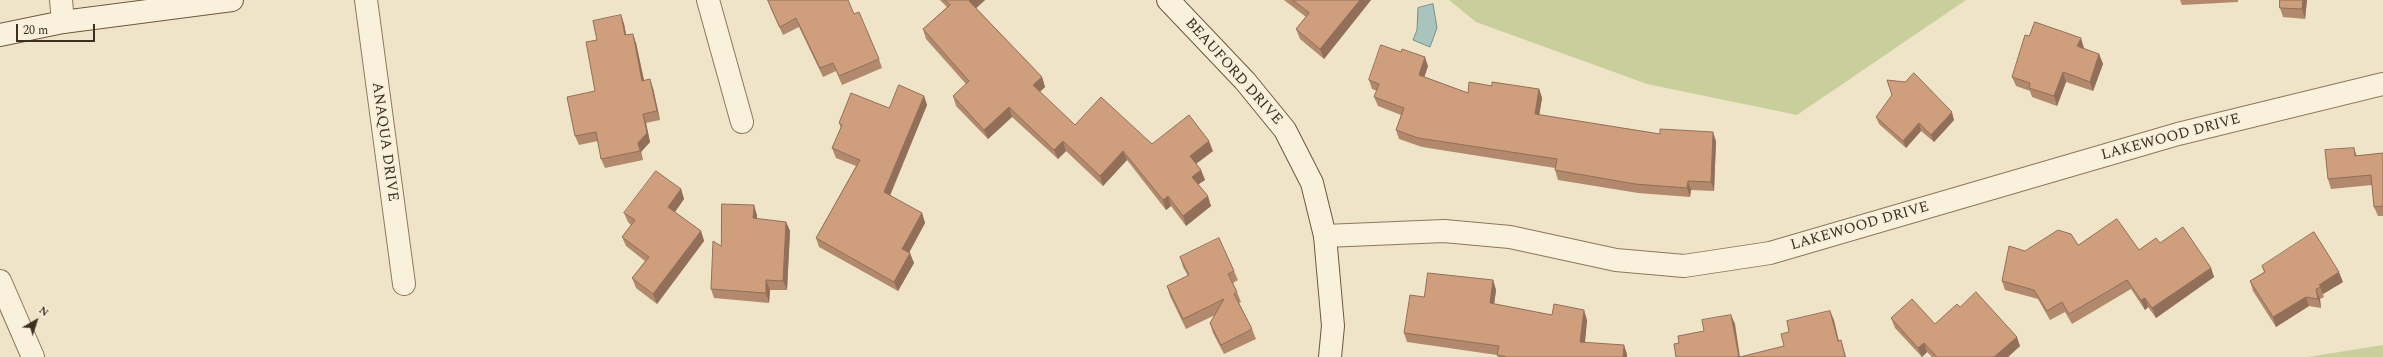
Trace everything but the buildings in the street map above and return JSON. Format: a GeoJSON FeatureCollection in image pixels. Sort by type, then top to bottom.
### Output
{"type":"FeatureCollection","features":[{"type":"Feature","properties":{"kind":"street"},"geometry":{"type":"LineString","coordinates":[[61,0],[63,22]]}},
{"type":"Feature","properties":{"kind":"street"},"geometry":{"type":"LineString","coordinates":[[0,35],[63,22],[232,0]]}},
{"type":"Feature","properties":{"kind":"street","name":"ANAQUA DRIVE"},"geometry":{"type":"LineString","coordinates":[[366,0],[404,284]]}},
{"type":"Feature","properties":{"kind":"street"},"geometry":{"type":"LineString","coordinates":[[708,0],[742,122]]}},
{"type":"Feature","properties":{"kind":"street","name":"BEAUFORD DRIVE"},"geometry":{"type":"LineString","coordinates":[[1168,0],[1245,81],[1285,130],[1312,183],[1325,236],[1333,326],[1330,357]]}},
{"type":"Feature","properties":{"kind":"street","name":"LAKEWOOD DRIVE"},"geometry":{"type":"LineString","coordinates":[[1325,236],[1459,233],[1510,237],[1616,260],[1692,264],[1770,253],[2178,134],[2383,84]]}},
{"type":"Feature","properties":{"kind":"street"},"geometry":{"type":"LineString","coordinates":[[0,281],[33,357]]}},
{"type":"Feature","properties":{"kind":"green space"},"geometry":{"type":"Polygon","coordinates":[[[1449,0],[1966,0],[1797,115],[1647,84],[1476,22],[1449,0]]]}},
{"type":"Feature","properties":{"kind":"green space"},"geometry":{"type":"Polygon","coordinates":[[[2383,345],[2383,357],[2308,357],[2383,345]]]}},
{"type":"Feature","properties":{"kind":"water"},"geometry":{"type":"Polygon","coordinates":[[[1433,4],[1437,28],[1430,47],[1413,40],[1417,30],[1418,8],[1433,4]]]}}]}
